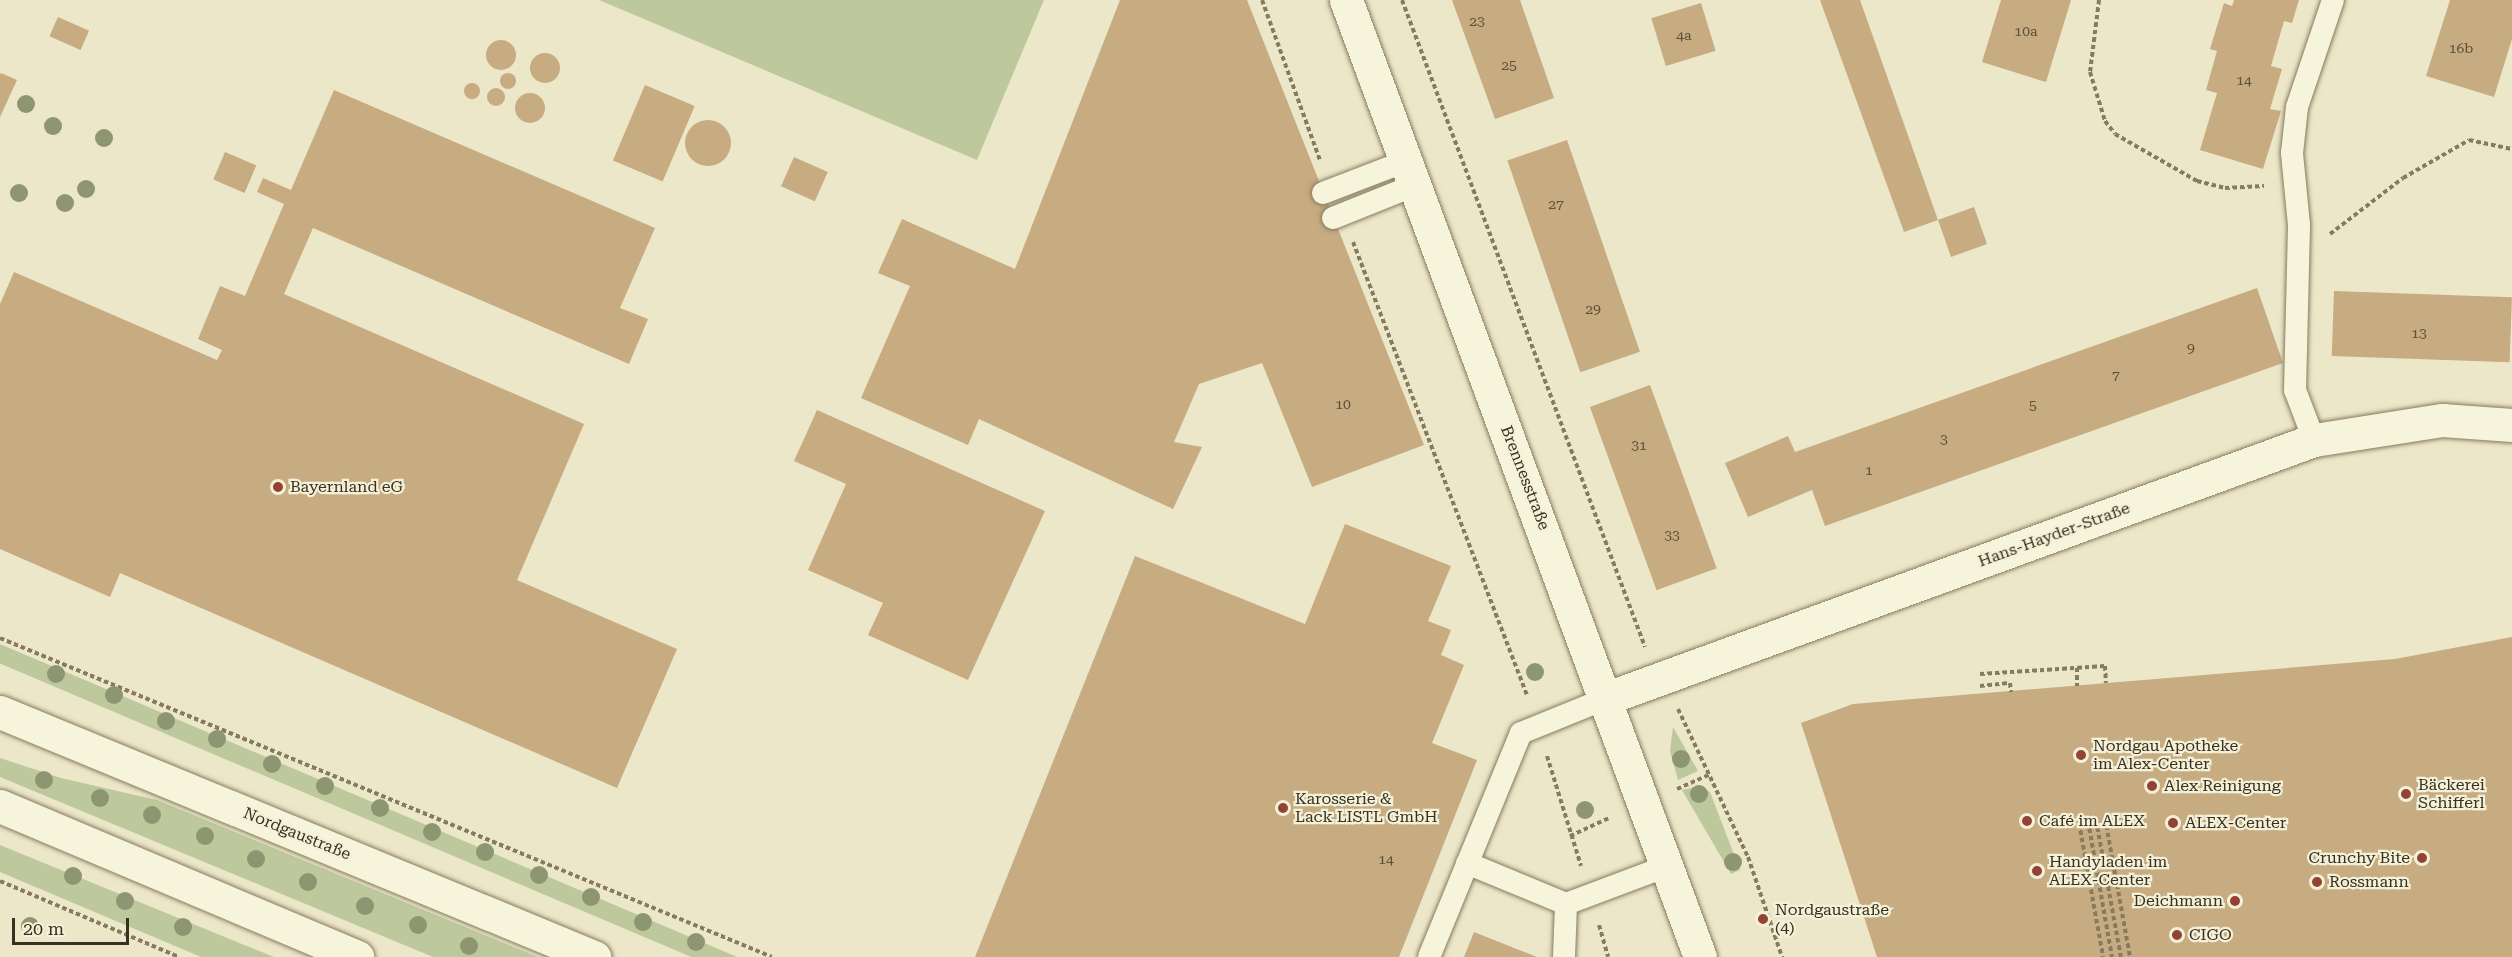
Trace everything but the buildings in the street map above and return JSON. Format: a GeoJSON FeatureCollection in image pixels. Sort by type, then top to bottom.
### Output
{"type":"FeatureCollection","features":[{"type":"Feature","properties":{"kind":"street","name":"Brennesstraße"},"geometry":{"type":"LineString","coordinates":[[1346,0],[1607,698],[1700,957]]}},
{"type":"Feature","properties":{"kind":"street","name":"Hans-Hayder-Straße"},"geometry":{"type":"LineString","coordinates":[[1607,698],[2314,440],[2442,420],[2512,425]]}},
{"type":"Feature","properties":{"kind":"street","name":"Nordgaustraße"},"geometry":{"type":"LineString","coordinates":[[0,711],[594,957]]}},
{"type":"Feature","properties":{"kind":"street"},"geometry":{"type":"LineString","coordinates":[[0,806],[357,957]]}},
{"type":"Feature","properties":{"kind":"lane"},"geometry":{"type":"LineString","coordinates":[[2314,440],[2295,390],[2298,258],[2292,153],[2297,107],[2333,0]]}},
{"type":"Feature","properties":{"kind":"lane"},"geometry":{"type":"LineString","coordinates":[[1328,192],[1411,173]]}},
{"type":"Feature","properties":{"kind":"lane"},"geometry":{"type":"LineString","coordinates":[[1338,217],[1411,173]]}},
{"type":"Feature","properties":{"kind":"lane"},"geometry":{"type":"LineString","coordinates":[[1429,957],[1521,733],[1607,698]]}},
{"type":"Feature","properties":{"kind":"lane"},"geometry":{"type":"LineString","coordinates":[[1467,863],[1566,904],[1667,866]]}},
{"type":"Feature","properties":{"kind":"lane"},"geometry":{"type":"LineString","coordinates":[[1564,957],[1566,904]]}},
{"type":"Feature","properties":{"kind":"path"},"geometry":{"type":"LineString","coordinates":[[1262,0],[1328,192]]}},
{"type":"Feature","properties":{"kind":"path"},"geometry":{"type":"LineString","coordinates":[[1402,0],[1637,635],[1664,678],[1748,857],[1782,957]]}},
{"type":"Feature","properties":{"kind":"path"},"geometry":{"type":"LineString","coordinates":[[2099,0],[2090,72],[2105,121],[2115,134],[2197,181],[2225,188],[2259,187],[2295,179]]}},
{"type":"Feature","properties":{"kind":"path"},"geometry":{"type":"LineString","coordinates":[[2298,258],[2403,178],[2469,140],[2512,149]]}},
{"type":"Feature","properties":{"kind":"path"},"geometry":{"type":"LineString","coordinates":[[1338,217],[1539,725],[1608,957]]}},
{"type":"Feature","properties":{"kind":"path"},"geometry":{"type":"LineString","coordinates":[[0,638],[772,957]]}},
{"type":"Feature","properties":{"kind":"path"},"geometry":{"type":"LineString","coordinates":[[1980,674],[2105,666],[2106,683]]}},
{"type":"Feature","properties":{"kind":"path"},"geometry":{"type":"LineString","coordinates":[[2077,668],[2077,686]]}},
{"type":"Feature","properties":{"kind":"path"},"geometry":{"type":"LineString","coordinates":[[1980,686],[2010,683],[2011,692]]}},
{"type":"Feature","properties":{"kind":"path"},"geometry":{"type":"LineString","coordinates":[[2105,818],[2130,957]]}},
{"type":"Feature","properties":{"kind":"path"},"geometry":{"type":"LineString","coordinates":[[2096,820],[2121,957]]}},
{"type":"Feature","properties":{"kind":"path"},"geometry":{"type":"LineString","coordinates":[[2088,821],[2112,957]]}},
{"type":"Feature","properties":{"kind":"path"},"geometry":{"type":"LineString","coordinates":[[2079,823],[2103,957]]}},
{"type":"Feature","properties":{"kind":"path"},"geometry":{"type":"LineString","coordinates":[[0,881],[179,957]]}},
{"type":"Feature","properties":{"kind":"path"},"geometry":{"type":"LineString","coordinates":[[1763,919],[1768,917]]}},
{"type":"Feature","properties":{"kind":"green space"},"geometry":{"type":"Polygon","coordinates":[[[599,0],[1044,0],[977,160],[599,0]]]}},
{"type":"Feature","properties":{"kind":"green space"},"geometry":{"type":"Polygon","coordinates":[[[0,644],[737,957],[691,957],[0,664],[0,644]]]}},
{"type":"Feature","properties":{"kind":"green space"},"geometry":{"type":"Polygon","coordinates":[[[1673,727],[1698,771],[1678,780],[1670,751],[1673,727]]]}},
{"type":"Feature","properties":{"kind":"green space"},"geometry":{"type":"Polygon","coordinates":[[[0,758],[61,778],[157,800],[538,957],[433,957],[0,777],[0,758]]]}},
{"type":"Feature","properties":{"kind":"green space"},"geometry":{"type":"Polygon","coordinates":[[[1699,786],[1710,792],[1740,870],[1731,874],[1682,790],[1699,786]]]}},
{"type":"Feature","properties":{"kind":"green space"},"geometry":{"type":"Polygon","coordinates":[[[0,845],[274,957],[201,957],[0,872],[0,845]]]}},
{"type":"Feature","properties":{"kind":"place","name":"Bayernland eG"},"geometry":{"type":"Point","coordinates":[278,487]}},
{"type":"Feature","properties":{"kind":"place","name":"Nordgau Apotheke im Alex-Center"},"geometry":{"type":"Point","coordinates":[2081,755]}},
{"type":"Feature","properties":{"kind":"place","name":"Alex Reinigung"},"geometry":{"type":"Point","coordinates":[2152,786]}},
{"type":"Feature","properties":{"kind":"place","name":"Bäckerei Schifferl"},"geometry":{"type":"Point","coordinates":[2406,794]}},
{"type":"Feature","properties":{"kind":"place","name":"Karosserie & Lack LISTL GmbH"},"geometry":{"type":"Point","coordinates":[1283,808]}},
{"type":"Feature","properties":{"kind":"place","name":"Café im ALEX"},"geometry":{"type":"Point","coordinates":[2027,821]}},
{"type":"Feature","properties":{"kind":"place","name":"ALEX-Center"},"geometry":{"type":"Point","coordinates":[2173,823]}},
{"type":"Feature","properties":{"kind":"place","name":"Crunchy Bite"},"geometry":{"type":"Point","coordinates":[2422,858]}},
{"type":"Feature","properties":{"kind":"place","name":"Handyladen im ALEX-Center"},"geometry":{"type":"Point","coordinates":[2037,871]}},
{"type":"Feature","properties":{"kind":"place","name":"Rossmann"},"geometry":{"type":"Point","coordinates":[2317,882]}},
{"type":"Feature","properties":{"kind":"place","name":"Deichmann"},"geometry":{"type":"Point","coordinates":[2235,901]}},
{"type":"Feature","properties":{"kind":"place","name":"Nordgaustraße (4)"},"geometry":{"type":"Point","coordinates":[1763,919]}},
{"type":"Feature","properties":{"kind":"place","name":"CIGO"},"geometry":{"type":"Point","coordinates":[2177,935]}}]}
